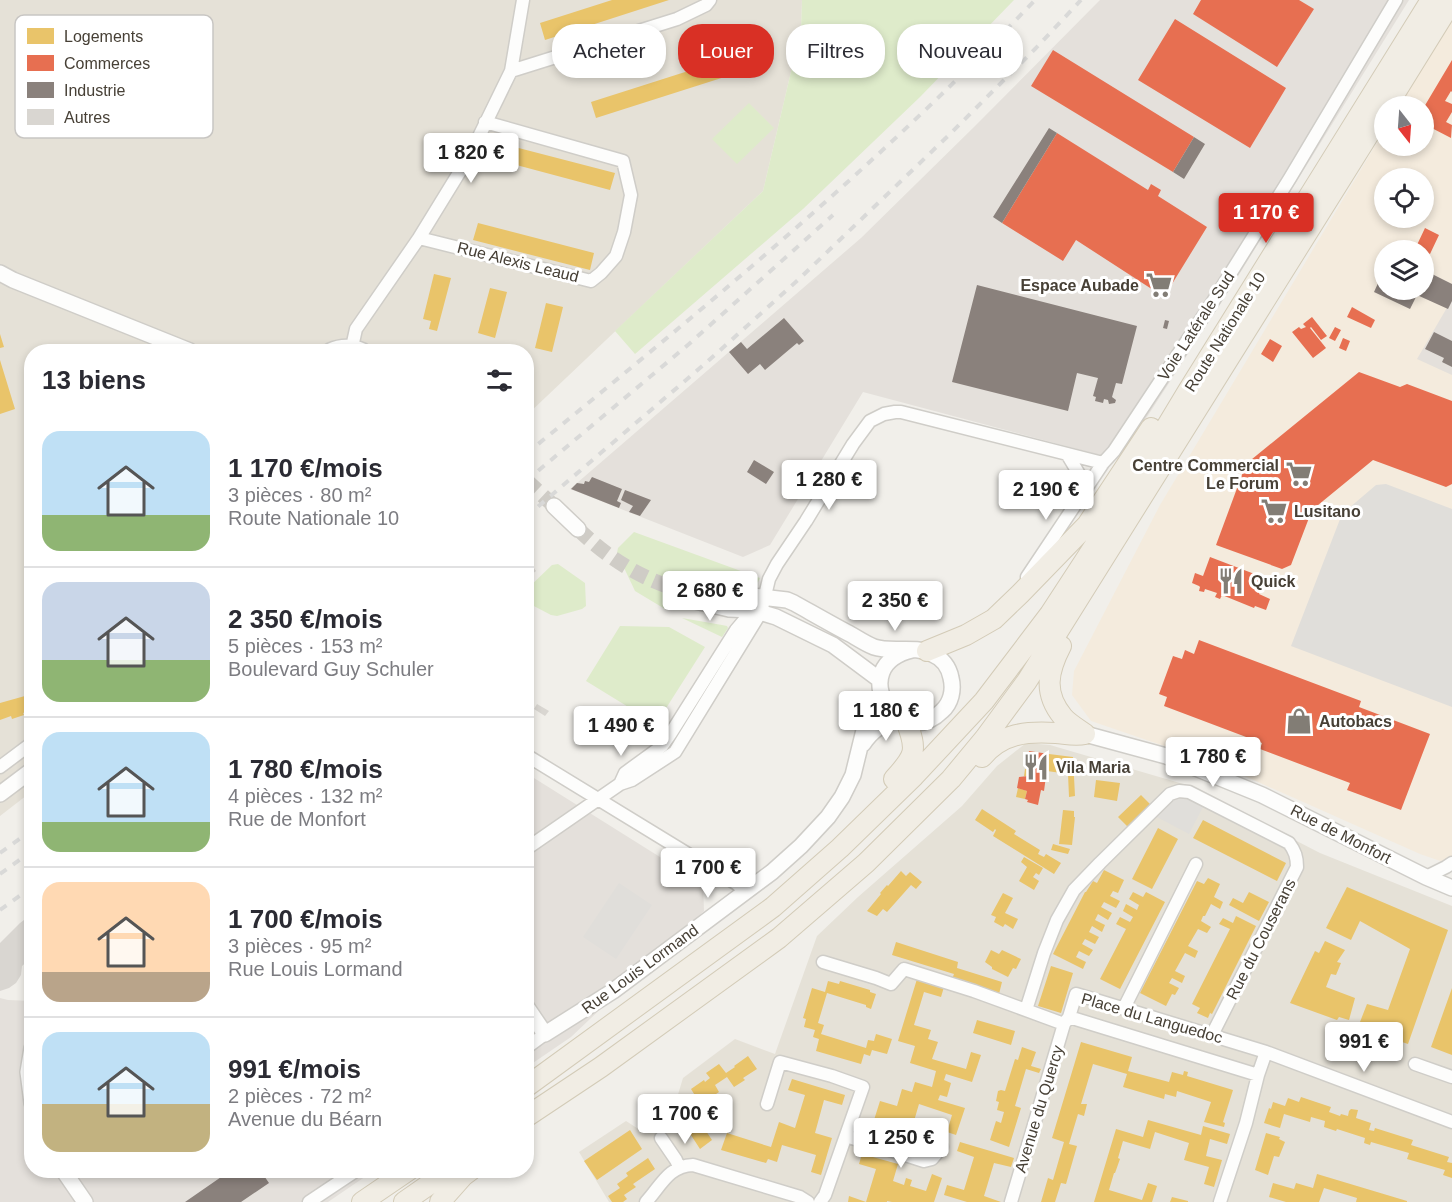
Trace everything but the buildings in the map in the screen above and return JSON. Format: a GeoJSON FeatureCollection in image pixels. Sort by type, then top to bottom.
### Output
{"type":"FeatureCollection","features":[{"type":"Feature","properties":{"kind":"main road","name":"Route Nationale 10"},"geometry":{"type":"LineString","coordinates":[[534,1080],[773,907],[840,848],[914,776],[984,701],[1050,614],[1097,542],[1431,0]]}},
{"type":"Feature","properties":{"kind":"main road"},"geometry":{"type":"LineString","coordinates":[[1393,96],[1452,1]]}},
{"type":"Feature","properties":{"kind":"main road"},"geometry":{"type":"LineString","coordinates":[[534,1112],[601,1067],[779,938],[866,863],[951,779],[1027,681],[1374,127]]}},
{"type":"Feature","properties":{"kind":"main road"},"geometry":{"type":"LineString","coordinates":[[919,650],[966,635],[994,619],[1020,594],[1087,525],[1168,403],[1188,391]]}},
{"type":"Feature","properties":{"kind":"main road"},"geometry":{"type":"LineString","coordinates":[[1060,630],[1062,643],[1051,668],[1049,686],[1053,702],[1064,719],[1085,735]]}},
{"type":"Feature","properties":{"kind":"main road"},"geometry":{"type":"LineString","coordinates":[[840,848],[844,832],[909,762],[913,752],[913,742],[903,719]]}},
{"type":"Feature","properties":{"kind":"main road"},"geometry":{"type":"LineString","coordinates":[[851,876],[872,870],[947,797],[989,749],[1001,740],[1025,734],[1085,735]]}},
{"type":"Feature","properties":{"kind":"main road"},"geometry":{"type":"LineString","coordinates":[[362,1202],[397,1178]]}},
{"type":"Feature","properties":{"kind":"main road"},"geometry":{"type":"LineString","coordinates":[[404,1202],[438,1178]]}},
{"type":"Feature","properties":{"kind":"main road"},"geometry":{"type":"LineString","coordinates":[[440,1202],[461,1178]]}},
{"type":"Feature","properties":{"kind":"street"},"geometry":{"type":"LineString","coordinates":[[358,344],[356,329],[419,238],[470,155],[511,71],[523,0]]}},
{"type":"Feature","properties":{"kind":"street"},"geometry":{"type":"LineString","coordinates":[[511,71],[677,19],[706,5],[710,0]]}},
{"type":"Feature","properties":{"kind":"street","name":"Voie Latérale Sud"},"geometry":{"type":"LineString","coordinates":[[1020,594],[1028,576],[1102,463],[1114,451],[1212,303],[1396,0]]}},
{"type":"Feature","properties":{"kind":"street","name":"Rue Alexis Leaud"},"geometry":{"type":"LineString","coordinates":[[419,238],[591,281],[616,256],[624,232],[631,195],[623,161],[485,122]]}},
{"type":"Feature","properties":{"kind":"street"},"geometry":{"type":"LineString","coordinates":[[0,273],[173,344]]}},
{"type":"Feature","properties":{"kind":"street"},"geometry":{"type":"LineString","coordinates":[[534,844],[620,784],[632,780],[675,752],[760,606],[777,564],[853,444],[870,422],[884,414],[901,412],[1102,463]]}},
{"type":"Feature","properties":{"kind":"street"},"geometry":{"type":"LineString","coordinates":[[1067,454],[1079,474],[1083,492]]}},
{"type":"Feature","properties":{"kind":"street"},"geometry":{"type":"LineString","coordinates":[[554,506],[578,529]]}},
{"type":"Feature","properties":{"kind":"street"},"geometry":{"type":"LineString","coordinates":[[676,588],[691,600],[729,609],[787,600],[875,648]]}},
{"type":"Feature","properties":{"kind":"street"},"geometry":{"type":"LineString","coordinates":[[760,606],[783,610],[833,634],[875,648],[919,650],[934,654],[946,665],[952,680],[951,696],[943,710],[930,719],[914,722],[903,719],[892,713],[886,705],[881,688],[850,657],[833,645],[776,617],[760,606]]}},
{"type":"Feature","properties":{"kind":"street"},"geometry":{"type":"LineString","coordinates":[[620,784],[625,773],[662,746],[736,630],[760,606]]}},
{"type":"Feature","properties":{"kind":"street"},"geometry":{"type":"LineString","coordinates":[[881,688],[886,666],[891,660],[897,655],[919,650]]}},
{"type":"Feature","properties":{"kind":"street","name":"Rue Louis Lormand"},"geometry":{"type":"LineString","coordinates":[[534,1042],[613,991],[746,892],[794,852],[828,817],[842,797],[853,775],[865,726],[876,709],[881,688]]}},
{"type":"Feature","properties":{"kind":"street","name":"Rue Louis Lormand"},"geometry":{"type":"LineString","coordinates":[[860,749],[868,736],[879,727],[890,721],[903,719]]}},
{"type":"Feature","properties":{"kind":"street","name":"Rue de Monfort"},"geometry":{"type":"LineString","coordinates":[[1085,735],[1166,756],[1263,795],[1452,888]]}},
{"type":"Feature","properties":{"kind":"street"},"geometry":{"type":"LineString","coordinates":[[0,767],[24,749]]}},
{"type":"Feature","properties":{"kind":"street"},"geometry":{"type":"LineString","coordinates":[[534,760],[737,884],[746,892]]}},
{"type":"Feature","properties":{"kind":"street"},"geometry":{"type":"LineString","coordinates":[[0,794],[24,776]]}},
{"type":"Feature","properties":{"kind":"street","name":"Rue du Couserans"},"geometry":{"type":"LineString","coordinates":[[1026,1010],[1044,952],[1057,921],[1074,890],[1170,794],[1179,791],[1189,792],[1289,843],[1297,859],[1297,867],[1212,1035]]}},
{"type":"Feature","properties":{"kind":"street"},"geometry":{"type":"LineString","coordinates":[[1426,877],[1452,863]]}},
{"type":"Feature","properties":{"kind":"street"},"geometry":{"type":"LineString","coordinates":[[1124,1008],[1196,864]]}},
{"type":"Feature","properties":{"kind":"street"},"geometry":{"type":"LineString","coordinates":[[823,962],[891,984],[904,969],[958,985],[1026,1010],[1067,1021]]}},
{"type":"Feature","properties":{"kind":"street","name":"Place du Languedoc"},"geometry":{"type":"LineString","coordinates":[[1258,1075],[1067,1021],[1076,994],[1266,1052],[1452,1122]]}},
{"type":"Feature","properties":{"kind":"street"},"geometry":{"type":"LineString","coordinates":[[534,1018],[545,1034]]}},
{"type":"Feature","properties":{"kind":"street","name":"Avenue du Quercy"},"geometry":{"type":"LineString","coordinates":[[1011,1202],[1067,1021]]}},
{"type":"Feature","properties":{"kind":"street"},"geometry":{"type":"LineString","coordinates":[[1221,1202],[1266,1052]]}},
{"type":"Feature","properties":{"kind":"street"},"geometry":{"type":"LineString","coordinates":[[767,1104],[780,1062],[863,1087],[825,1195],[820,1202]]}},
{"type":"Feature","properties":{"kind":"street"},"geometry":{"type":"LineString","coordinates":[[1415,1064],[1452,1077]]}},
{"type":"Feature","properties":{"kind":"street"},"geometry":{"type":"LineString","coordinates":[[846,1136],[924,1161],[932,1159],[942,1147]]}},
{"type":"Feature","properties":{"kind":"street"},"geometry":{"type":"LineString","coordinates":[[662,1138],[679,1167]]}},
{"type":"Feature","properties":{"kind":"street"},"geometry":{"type":"LineString","coordinates":[[646,1202],[670,1173],[679,1167],[693,1165],[800,1197],[808,1202]]}},
{"type":"Feature","properties":{"kind":"street"},"geometry":{"type":"LineString","coordinates":[[68,1178],[85,1202]]}},
{"type":"Feature","properties":{"kind":"street"},"geometry":{"type":"LineString","coordinates":[[309,1202],[345,1178]]}},
{"type":"Feature","properties":{"kind":"shaded area"},"geometry":{"type":"Polygon","coordinates":[[[0,0],[802,0],[801,24],[786,24],[786,78],[790,78],[763,191],[534,408],[534,344],[24,344],[24,797],[0,816],[0,0]]]}},
{"type":"Feature","properties":{"kind":"shaded area"},"geometry":{"type":"Polygon","coordinates":[[[1100,0],[1409,0],[1232,286],[1119,460],[863,392],[770,545],[743,557],[570,489],[861,238],[1100,0]]]}},
{"type":"Feature","properties":{"kind":"shaded area"},"geometry":{"type":"Polygon","coordinates":[[[1452,19],[1452,865],[1420,854],[1220,765],[1091,721],[1072,695],[1074,671],[1160,505],[1374,148],[1374,156],[1434,156],[1434,96],[1405,96],[1452,19]]]}},
{"type":"Feature","properties":{"kind":"shaded area"},"geometry":{"type":"Polygon","coordinates":[[[1452,299],[1452,375],[1417,359],[1452,299]]]}},
{"type":"Feature","properties":{"kind":"shaded area"},"geometry":{"type":"Polygon","coordinates":[[[1386,484],[1452,509],[1452,707],[1291,646],[1342,514],[1376,485],[1386,484]]]}},
{"type":"Feature","properties":{"kind":"shaded area"},"geometry":{"type":"Polygon","coordinates":[[[1026,743],[1050,745],[1190,786],[1320,853],[1452,906],[1452,1202],[609,1202],[579,1152],[626,1121],[640,1130],[673,1111],[683,1078],[735,1039],[775,1054],[817,936],[962,806],[997,766],[1026,743]]]}},
{"type":"Feature","properties":{"kind":"shaded area"},"geometry":{"type":"Polygon","coordinates":[[[534,778],[703,884],[704,911],[571,1037],[534,1062],[534,778]]]}},
{"type":"Feature","properties":{"kind":"shaded area"},"geometry":{"type":"Polygon","coordinates":[[[1180,796],[1189,797],[1204,805],[1189,834],[1155,816],[1173,799],[1180,796]]]}},
{"type":"Feature","properties":{"kind":"shaded area"},"geometry":{"type":"Polygon","coordinates":[[[619,883],[652,905],[616,959],[583,937],[619,883]]]}},
{"type":"Feature","properties":{"kind":"shaded area"},"geometry":{"type":"Polygon","coordinates":[[[0,998],[24,1001],[24,1178],[363,1178],[328,1202],[0,1202],[0,998]]]}},
{"type":"Feature","properties":{"kind":"green space"},"geometry":{"type":"Polygon","coordinates":[[[802,0],[1014,0],[991,24],[897,24],[897,78],[938,78],[803,209],[635,354],[615,331],[763,191],[790,78],[885,78],[885,24],[801,24],[802,0]]]}},
{"type":"Feature","properties":{"kind":"green space"},"geometry":{"type":"Polygon","coordinates":[[[749,103],[774,128],[737,164],[712,139],[749,103]]]}},
{"type":"Feature","properties":{"kind":"green space"},"geometry":{"type":"Polygon","coordinates":[[[634,532],[760,578],[751,588],[674,579],[665,609],[635,591],[617,553],[618,548],[634,532]]]}},
{"type":"Feature","properties":{"kind":"green space"},"geometry":{"type":"Polygon","coordinates":[[[558,564],[585,583],[586,606],[557,616],[534,606],[534,582],[552,565],[558,564]]]}},
{"type":"Feature","properties":{"kind":"green space"},"geometry":{"type":"Polygon","coordinates":[[[682,618],[727,626],[728,628],[722,637],[682,618]]]}},
{"type":"Feature","properties":{"kind":"green space"},"geometry":{"type":"Polygon","coordinates":[[[620,626],[669,627],[705,647],[656,724],[586,681],[620,626]]]}},
{"type":"Feature","properties":{"kind":"tunnel"},"geometry":{"type":"LineString","coordinates":[[534,487],[554,506]]}},
{"type":"Feature","properties":{"kind":"tunnel"},"geometry":{"type":"LineString","coordinates":[[578,529],[622,564],[646,578],[673,588]]}},
{"type":"Feature","properties":{"kind":"railway"},"geometry":{"type":"LineString","coordinates":[[534,447],[723,291],[852,178],[976,61],[1035,0]]}},
{"type":"Feature","properties":{"kind":"railway"},"geometry":{"type":"LineString","coordinates":[[534,510],[707,362],[798,280],[949,135],[1081,0]]}},
{"type":"Feature","properties":{"kind":"railway"},"geometry":{"type":"LineString","coordinates":[[534,474],[689,344],[833,215]]}},
{"type":"Feature","properties":{"kind":"railway"},"geometry":{"type":"LineString","coordinates":[[0,853],[24,836]]}},
{"type":"Feature","properties":{"kind":"railway"},"geometry":{"type":"LineString","coordinates":[[0,874],[24,857]]}},
{"type":"Feature","properties":{"kind":"railway"},"geometry":{"type":"LineString","coordinates":[[0,910],[24,893]]}},
{"type":"Feature","properties":{"kind":"place","name":"Espace Aubade"},"geometry":{"type":"Point","coordinates":[1159,285]}},
{"type":"Feature","properties":{"kind":"place","name":"Centre Commercial Le Forum"},"geometry":{"type":"Point","coordinates":[1299,474]}},
{"type":"Feature","properties":{"kind":"place","name":"Lusitano"},"geometry":{"type":"Point","coordinates":[1274,511]}},
{"type":"Feature","properties":{"kind":"place","name":"Quick"},"geometry":{"type":"Point","coordinates":[1231,581]}},
{"type":"Feature","properties":{"kind":"place","name":"Autobacs"},"geometry":{"type":"Point","coordinates":[1299,721]}},
{"type":"Feature","properties":{"kind":"place","name":"Vila Maria"},"geometry":{"type":"Point","coordinates":[1036,767]}}]}
